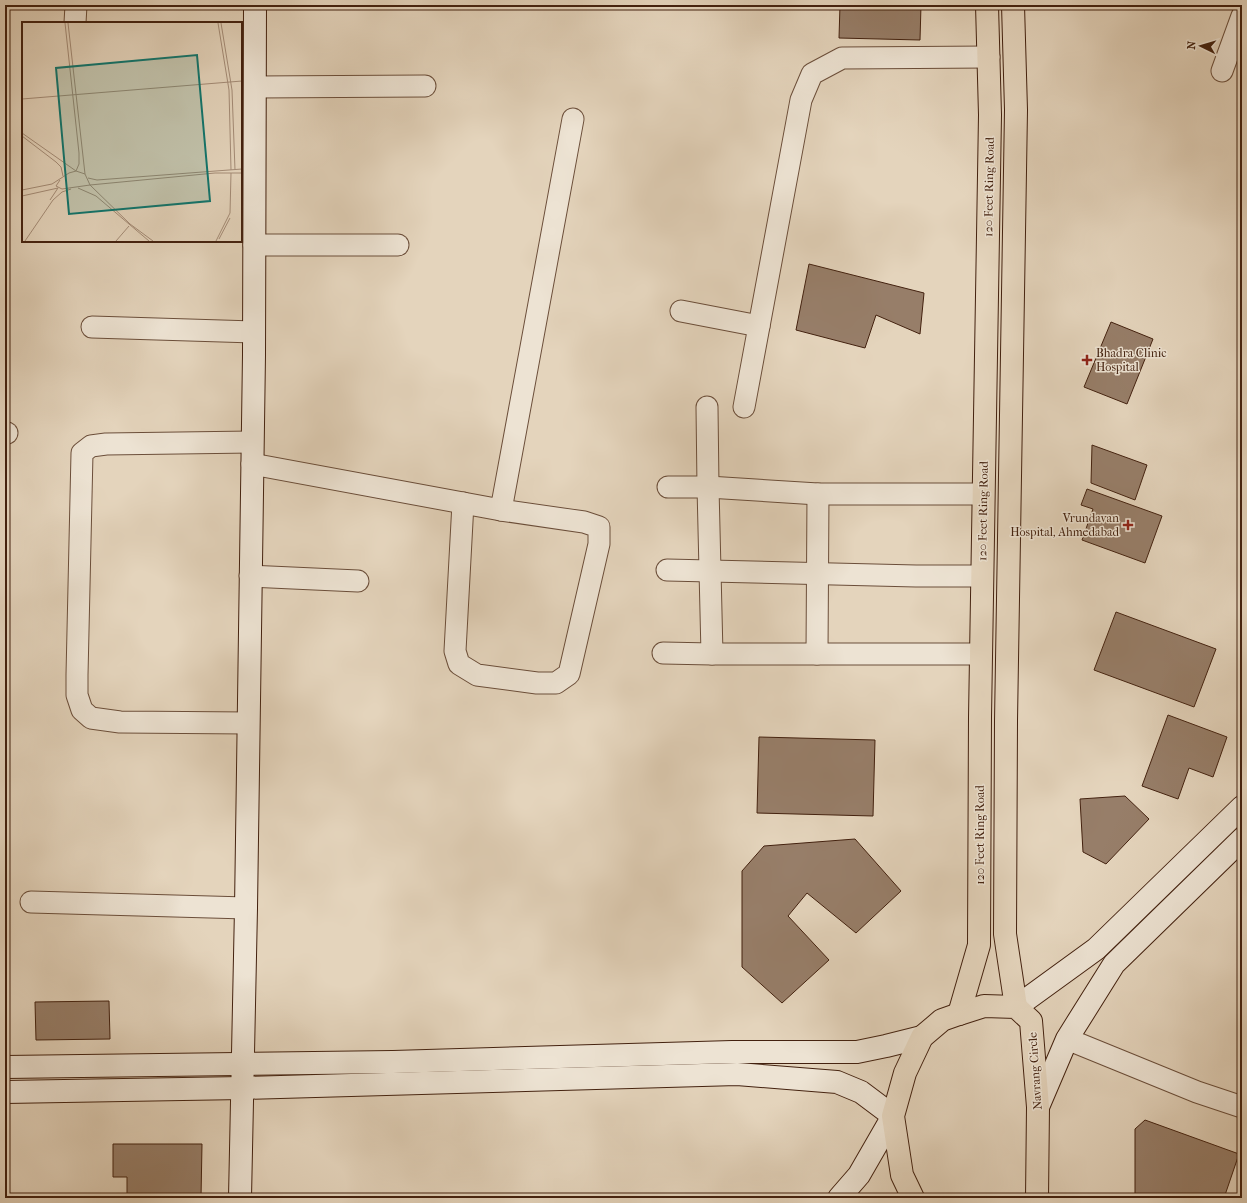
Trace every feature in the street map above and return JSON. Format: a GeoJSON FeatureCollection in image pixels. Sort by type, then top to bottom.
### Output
{"type":"FeatureCollection","features":[{"type":"Feature","properties":{"kind":"main road","name":"120 Feet Ring Road"},"geometry":{"type":"LineString","coordinates":[[959,1014],[979,945],[983,494],[990,115],[987,5]]}},
{"type":"Feature","properties":{"kind":"main road"},"geometry":{"type":"LineString","coordinates":[[913,1198],[902,1175],[893,1116],[905,1073],[922,1037],[942,1020],[984,1006],[1016,1007],[1005,934],[1006,721],[1016,110],[1013,5]]}},
{"type":"Feature","properties":{"kind":"main road","name":"Navrang Circle"},"geometry":{"type":"LineString","coordinates":[[1016,1007],[1031,1021],[1038,1107],[1037,1198]]}},
{"type":"Feature","properties":{"kind":"street"},"geometry":{"type":"LineString","coordinates":[[75,22],[76,5]]}},
{"type":"Feature","properties":{"kind":"street"},"geometry":{"type":"LineString","coordinates":[[240,1198],[246,908],[254,332],[256,5]]}},
{"type":"Feature","properties":{"kind":"street"},"geometry":{"type":"LineString","coordinates":[[1222,71],[1242,16]]}},
{"type":"Feature","properties":{"kind":"street"},"geometry":{"type":"LineString","coordinates":[[744,407],[800,100],[812,74],[842,58],[989,57]]}},
{"type":"Feature","properties":{"kind":"street"},"geometry":{"type":"LineString","coordinates":[[256,87],[425,86]]}},
{"type":"Feature","properties":{"kind":"street"},"geometry":{"type":"LineString","coordinates":[[501,510],[573,119]]}},
{"type":"Feature","properties":{"kind":"street"},"geometry":{"type":"LineString","coordinates":[[254,245],[398,245]]}},
{"type":"Feature","properties":{"kind":"street"},"geometry":{"type":"LineString","coordinates":[[681,311],[759,326]]}},
{"type":"Feature","properties":{"kind":"street"},"geometry":{"type":"LineString","coordinates":[[92,327],[254,332]]}},
{"type":"Feature","properties":{"kind":"street"},"geometry":{"type":"LineString","coordinates":[[707,407],[712,654]]}},
{"type":"Feature","properties":{"kind":"street"},"geometry":{"type":"LineString","coordinates":[[248,723],[120,722],[91,718],[82,710],[77,695],[77,675],[82,453],[91,446],[106,444],[252,442]]}},
{"type":"Feature","properties":{"kind":"street"},"geometry":{"type":"LineString","coordinates":[[252,464],[501,510],[584,522],[599,527],[599,544],[569,674],[556,683],[537,684],[477,675],[460,664],[455,651],[463,503]]}},
{"type":"Feature","properties":{"kind":"street"},"geometry":{"type":"LineString","coordinates":[[668,487],[708,487],[818,494],[983,494]]}},
{"type":"Feature","properties":{"kind":"street"},"geometry":{"type":"LineString","coordinates":[[817,654],[818,494]]}},
{"type":"Feature","properties":{"kind":"street"},"geometry":{"type":"LineString","coordinates":[[667,570],[982,576]]}},
{"type":"Feature","properties":{"kind":"street"},"geometry":{"type":"LineString","coordinates":[[250,576],[358,581]]}},
{"type":"Feature","properties":{"kind":"street"},"geometry":{"type":"LineString","coordinates":[[663,652],[712,654],[981,654]]}},
{"type":"Feature","properties":{"kind":"street"},"geometry":{"type":"LineString","coordinates":[[1016,1007],[1096,949],[1242,807]]}},
{"type":"Feature","properties":{"kind":"street"},"geometry":{"type":"LineString","coordinates":[[1038,1107],[1067,1039],[1114,964],[1242,839]]}},
{"type":"Feature","properties":{"kind":"street"},"geometry":{"type":"LineString","coordinates":[[31,902],[246,908]]}},
{"type":"Feature","properties":{"kind":"street"},"geometry":{"type":"LineString","coordinates":[[5,1067],[393,1062],[732,1052],[857,1052],[922,1037]]}},
{"type":"Feature","properties":{"kind":"street"},"geometry":{"type":"LineString","coordinates":[[1067,1039],[1197,1092],[1242,1107]]}},
{"type":"Feature","properties":{"kind":"street"},"geometry":{"type":"LineString","coordinates":[[533,1058],[533,1080]]}},
{"type":"Feature","properties":{"kind":"street"},"geometry":{"type":"LineString","coordinates":[[5,1092],[242,1088],[737,1074],[837,1082],[861,1092],[893,1116],[860,1174],[839,1198]]}},
{"type":"Feature","properties":{"kind":"street"},"geometry":{"type":"LineString","coordinates":[[1037,1152],[1048,1198]]}},
{"type":"Feature","properties":{"kind":"building"},"geometry":{"type":"Polygon","coordinates":[[[840,5],[921,5],[920,40],[839,38],[840,5]]]}},
{"type":"Feature","properties":{"kind":"building"},"geometry":{"type":"Polygon","coordinates":[[[809,264],[924,293],[920,334],[876,315],[865,348],[796,330],[809,264]]]}},
{"type":"Feature","properties":{"kind":"building"},"geometry":{"type":"Polygon","coordinates":[[[1111,322],[1153,339],[1127,404],[1084,387],[1111,322]]]}},
{"type":"Feature","properties":{"kind":"building"},"geometry":{"type":"Polygon","coordinates":[[[1092,445],[1147,465],[1135,500],[1091,483],[1092,445]]]}},
{"type":"Feature","properties":{"kind":"building"},"geometry":{"type":"Polygon","coordinates":[[[1087,489],[1162,516],[1145,563],[1082,540],[1093,509],[1081,505],[1087,489]]]}},
{"type":"Feature","properties":{"kind":"building"},"geometry":{"type":"Polygon","coordinates":[[[1116,612],[1216,649],[1194,707],[1094,670],[1116,612]]]}},
{"type":"Feature","properties":{"kind":"building"},"geometry":{"type":"Polygon","coordinates":[[[1168,715],[1227,737],[1213,777],[1189,768],[1178,799],[1142,786],[1168,715]]]}},
{"type":"Feature","properties":{"kind":"building"},"geometry":{"type":"Polygon","coordinates":[[[759,737],[875,740],[873,816],[757,813],[759,737]]]}},
{"type":"Feature","properties":{"kind":"building"},"geometry":{"type":"Polygon","coordinates":[[[1125,796],[1149,819],[1106,864],[1083,852],[1080,799],[1125,796]]]}},
{"type":"Feature","properties":{"kind":"building"},"geometry":{"type":"Polygon","coordinates":[[[855,839],[901,891],[856,933],[807,893],[788,916],[829,960],[782,1003],[742,967],[742,871],[764,846],[855,839]]]}},
{"type":"Feature","properties":{"kind":"building"},"geometry":{"type":"Polygon","coordinates":[[[109,1001],[110,1039],[36,1040],[35,1002],[109,1001]]]}},
{"type":"Feature","properties":{"kind":"building"},"geometry":{"type":"Polygon","coordinates":[[[1145,1120],[1239,1154],[1224,1198],[1135,1198],[1135,1129],[1145,1120]]]}},
{"type":"Feature","properties":{"kind":"building"},"geometry":{"type":"Polygon","coordinates":[[[113,1144],[202,1144],[201,1198],[127,1198],[127,1177],[113,1177],[113,1144]]]}},
{"type":"Feature","properties":{"kind":"place","name":"Bhadra Clinic Hospital"},"geometry":{"type":"Point","coordinates":[1087,360]}},
{"type":"Feature","properties":{"kind":"place","name":"Vrundavan Hospital, Ahmedabad"},"geometry":{"type":"Point","coordinates":[1128,525]}}]}
